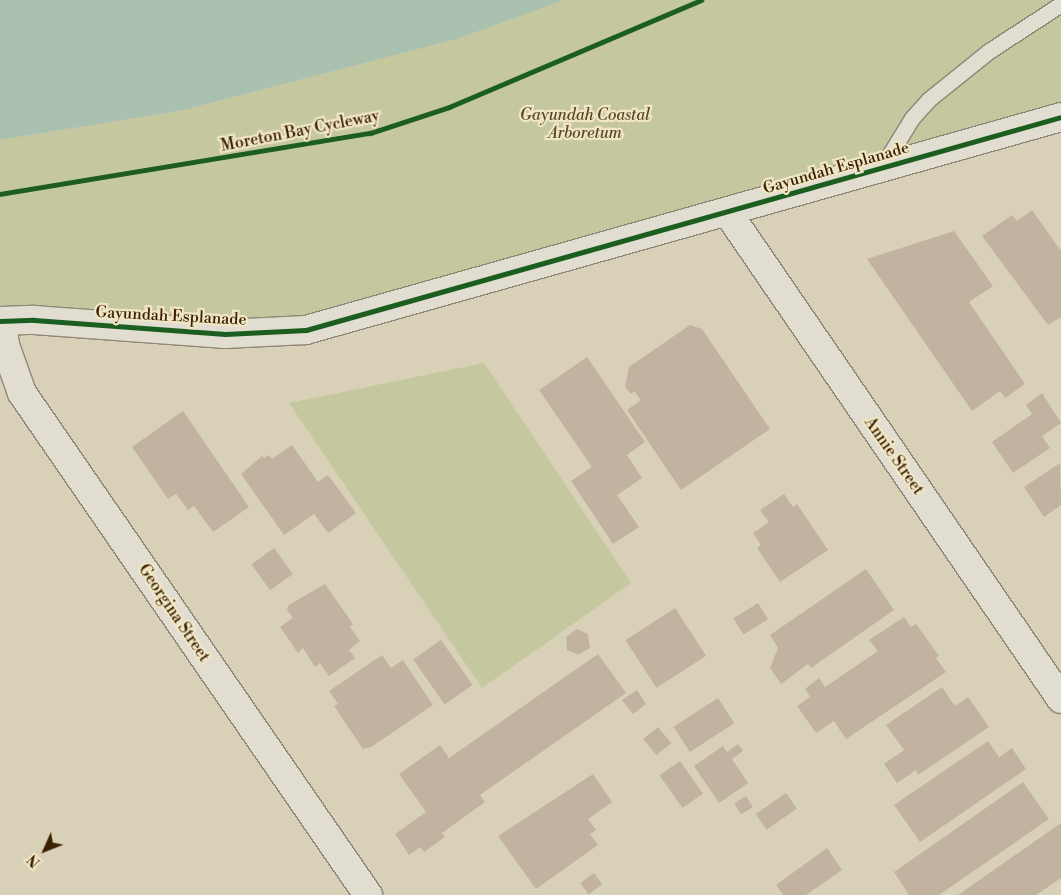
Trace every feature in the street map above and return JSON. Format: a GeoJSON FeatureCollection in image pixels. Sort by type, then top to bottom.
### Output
{"type":"FeatureCollection","features":[{"type":"Feature","properties":{"kind":"street","name":"Gayundah Esplanade"},"geometry":{"type":"LineString","coordinates":[[0,321],[34,320],[225,334],[306,330],[1061,117]]}},
{"type":"Feature","properties":{"kind":"street","name":"Annie Street"},"geometry":{"type":"LineString","coordinates":[[728,212],[1061,699]]}},
{"type":"Feature","properties":{"kind":"street","name":"Georgina Street"},"geometry":{"type":"LineString","coordinates":[[0,321],[6,348],[22,393],[368,895]]}},
{"type":"Feature","properties":{"kind":"lane"},"geometry":{"type":"LineString","coordinates":[[881,168],[912,118],[928,100],[989,51],[1061,4]]}},
{"type":"Feature","properties":{"kind":"green space","name":"Gayundah Coastal Arboretum"},"geometry":{"type":"Polygon","coordinates":[[[565,0],[1061,0],[1061,117],[339,323],[0,321],[0,140],[184,110],[457,39],[565,0]]]}},
{"type":"Feature","properties":{"kind":"green space"},"geometry":{"type":"Polygon","coordinates":[[[484,363],[631,583],[482,688],[289,403],[484,363]]]}},
{"type":"Feature","properties":{"kind":"shaded area"},"geometry":{"type":"Polygon","coordinates":[[[0,0],[565,0],[457,39],[184,110],[0,140],[0,0]]]}},
{"type":"Feature","properties":{"kind":"building"},"geometry":{"type":"Polygon","coordinates":[[[1032,210],[1061,251],[1061,317],[1048,325],[982,236],[1012,215],[1017,221],[1032,210]]]}},
{"type":"Feature","properties":{"kind":"building"},"geometry":{"type":"Polygon","coordinates":[[[954,231],[993,286],[969,302],[1025,384],[1005,398],[1000,391],[972,411],[867,259],[954,231]]]}},
{"type":"Feature","properties":{"kind":"building"},"geometry":{"type":"Polygon","coordinates":[[[690,325],[702,329],[770,429],[681,490],[627,410],[641,400],[634,391],[631,394],[625,387],[629,367],[690,325]]]}},
{"type":"Feature","properties":{"kind":"building"},"geometry":{"type":"Polygon","coordinates":[[[587,357],[645,442],[627,455],[642,478],[617,495],[639,527],[613,544],[571,481],[592,467],[539,390],[587,357]]]}},
{"type":"Feature","properties":{"kind":"building"},"geometry":{"type":"Polygon","coordinates":[[[1042,393],[1061,423],[1042,436],[1050,448],[1013,473],[992,442],[1032,414],[1026,405],[1042,393]]]}},
{"type":"Feature","properties":{"kind":"building"},"geometry":{"type":"Polygon","coordinates":[[[183,411],[249,507],[213,532],[194,506],[188,510],[176,494],[168,499],[132,447],[183,411]]]}},
{"type":"Feature","properties":{"kind":"building"},"geometry":{"type":"Polygon","coordinates":[[[292,445],[318,482],[328,475],[356,513],[328,533],[314,514],[284,535],[241,474],[262,456],[264,458],[269,455],[272,459],[292,445]]]}},
{"type":"Feature","properties":{"kind":"building"},"geometry":{"type":"Polygon","coordinates":[[[1060,463],[1061,505],[1044,517],[1024,487],[1060,463]]]}},
{"type":"Feature","properties":{"kind":"building"},"geometry":{"type":"Polygon","coordinates":[[[784,494],[793,507],[797,504],[828,550],[780,582],[757,548],[761,545],[753,533],[769,522],[760,510],[784,494]]]}},
{"type":"Feature","properties":{"kind":"building"},"geometry":{"type":"Polygon","coordinates":[[[274,548],[293,574],[270,590],[251,564],[274,548]]]}},
{"type":"Feature","properties":{"kind":"building"},"geometry":{"type":"Polygon","coordinates":[[[866,569],[894,610],[811,668],[808,664],[781,684],[770,668],[778,648],[770,635],[866,569]]]}},
{"type":"Feature","properties":{"kind":"building"},"geometry":{"type":"Polygon","coordinates":[[[325,584],[353,624],[350,627],[360,641],[349,650],[355,658],[329,676],[320,663],[315,667],[303,648],[298,653],[280,627],[293,618],[287,610],[289,605],[325,584]]]}},
{"type":"Feature","properties":{"kind":"building"},"geometry":{"type":"Polygon","coordinates":[[[758,603],[768,619],[743,634],[733,618],[758,603]]]}},
{"type":"Feature","properties":{"kind":"building"},"geometry":{"type":"Polygon","coordinates":[[[675,608],[706,656],[657,688],[626,640],[675,608]]]}},
{"type":"Feature","properties":{"kind":"building"},"geometry":{"type":"Polygon","coordinates":[[[904,617],[911,627],[916,624],[939,656],[936,658],[946,672],[846,739],[834,721],[816,733],[797,706],[810,697],[805,689],[819,678],[825,687],[878,651],[869,640],[904,617]]]}},
{"type":"Feature","properties":{"kind":"building"},"geometry":{"type":"Polygon","coordinates":[[[577,629],[588,634],[590,648],[578,655],[567,650],[566,637],[577,629]]]}},
{"type":"Feature","properties":{"kind":"building"},"geometry":{"type":"Polygon","coordinates":[[[441,640],[473,685],[445,705],[413,660],[441,640]]]}},
{"type":"Feature","properties":{"kind":"building"},"geometry":{"type":"Polygon","coordinates":[[[598,654],[626,693],[480,795],[485,802],[442,833],[445,837],[424,852],[420,847],[409,855],[395,834],[426,812],[399,774],[440,745],[449,758],[598,654]]]}},
{"type":"Feature","properties":{"kind":"building"},"geometry":{"type":"Polygon","coordinates":[[[382,655],[391,668],[403,660],[433,705],[371,747],[363,749],[334,706],[338,704],[329,691],[382,655]]]}},
{"type":"Feature","properties":{"kind":"building"},"geometry":{"type":"Polygon","coordinates":[[[942,687],[955,706],[968,697],[989,727],[918,775],[916,770],[897,783],[884,764],[904,750],[886,725],[942,687]]]}},
{"type":"Feature","properties":{"kind":"building"},"geometry":{"type":"Polygon","coordinates":[[[637,690],[646,704],[633,714],[622,700],[637,690]]]}},
{"type":"Feature","properties":{"kind":"building"},"geometry":{"type":"Polygon","coordinates":[[[718,698],[734,723],[690,752],[674,727],[718,698]]]}},
{"type":"Feature","properties":{"kind":"building"},"geometry":{"type":"Polygon","coordinates":[[[658,727],[671,743],[656,755],[643,739],[658,727]]]}},
{"type":"Feature","properties":{"kind":"building"},"geometry":{"type":"Polygon","coordinates":[[[988,741],[999,757],[1012,748],[1026,769],[920,842],[894,805],[988,741]]]}},
{"type":"Feature","properties":{"kind":"building"},"geometry":{"type":"Polygon","coordinates":[[[738,744],[743,751],[732,759],[748,783],[719,803],[694,766],[723,746],[727,752],[738,744]]]}},
{"type":"Feature","properties":{"kind":"building"},"geometry":{"type":"Polygon","coordinates":[[[680,761],[703,794],[682,808],[660,775],[680,761]]]}},
{"type":"Feature","properties":{"kind":"building"},"geometry":{"type":"Polygon","coordinates":[[[593,774],[612,802],[588,819],[596,830],[590,834],[598,845],[536,889],[498,836],[593,774]]]}},
{"type":"Feature","properties":{"kind":"building"},"geometry":{"type":"Polygon","coordinates":[[[1023,782],[1049,819],[939,895],[909,895],[894,872],[1023,782]]]}},
{"type":"Feature","properties":{"kind":"building"},"geometry":{"type":"Polygon","coordinates":[[[786,793],[797,809],[767,830],[756,814],[786,793]]]}},
{"type":"Feature","properties":{"kind":"building"},"geometry":{"type":"Polygon","coordinates":[[[746,796],[753,807],[741,814],[734,803],[746,796]]]}},
{"type":"Feature","properties":{"kind":"building"},"geometry":{"type":"Polygon","coordinates":[[[1061,823],[1061,878],[1036,895],[958,895],[1061,823]]]}},
{"type":"Feature","properties":{"kind":"building"},"geometry":{"type":"Polygon","coordinates":[[[827,848],[842,870],[806,895],[783,895],[776,885],[827,848]]]}},
{"type":"Feature","properties":{"kind":"building"},"geometry":{"type":"Polygon","coordinates":[[[594,873],[602,884],[588,894],[580,883],[594,873]]]}},
{"type":"Feature","properties":{"kind":"cycle path","name":"Moreton Bay Cycleway"},"geometry":{"type":"LineString","coordinates":[[0,194],[370,133],[449,107],[701,0]]}},
{"type":"Feature","properties":{"kind":"cycle path"},"geometry":{"type":"LineString","coordinates":[[0,321],[34,320],[225,334],[306,330],[1061,117]]}}]}
